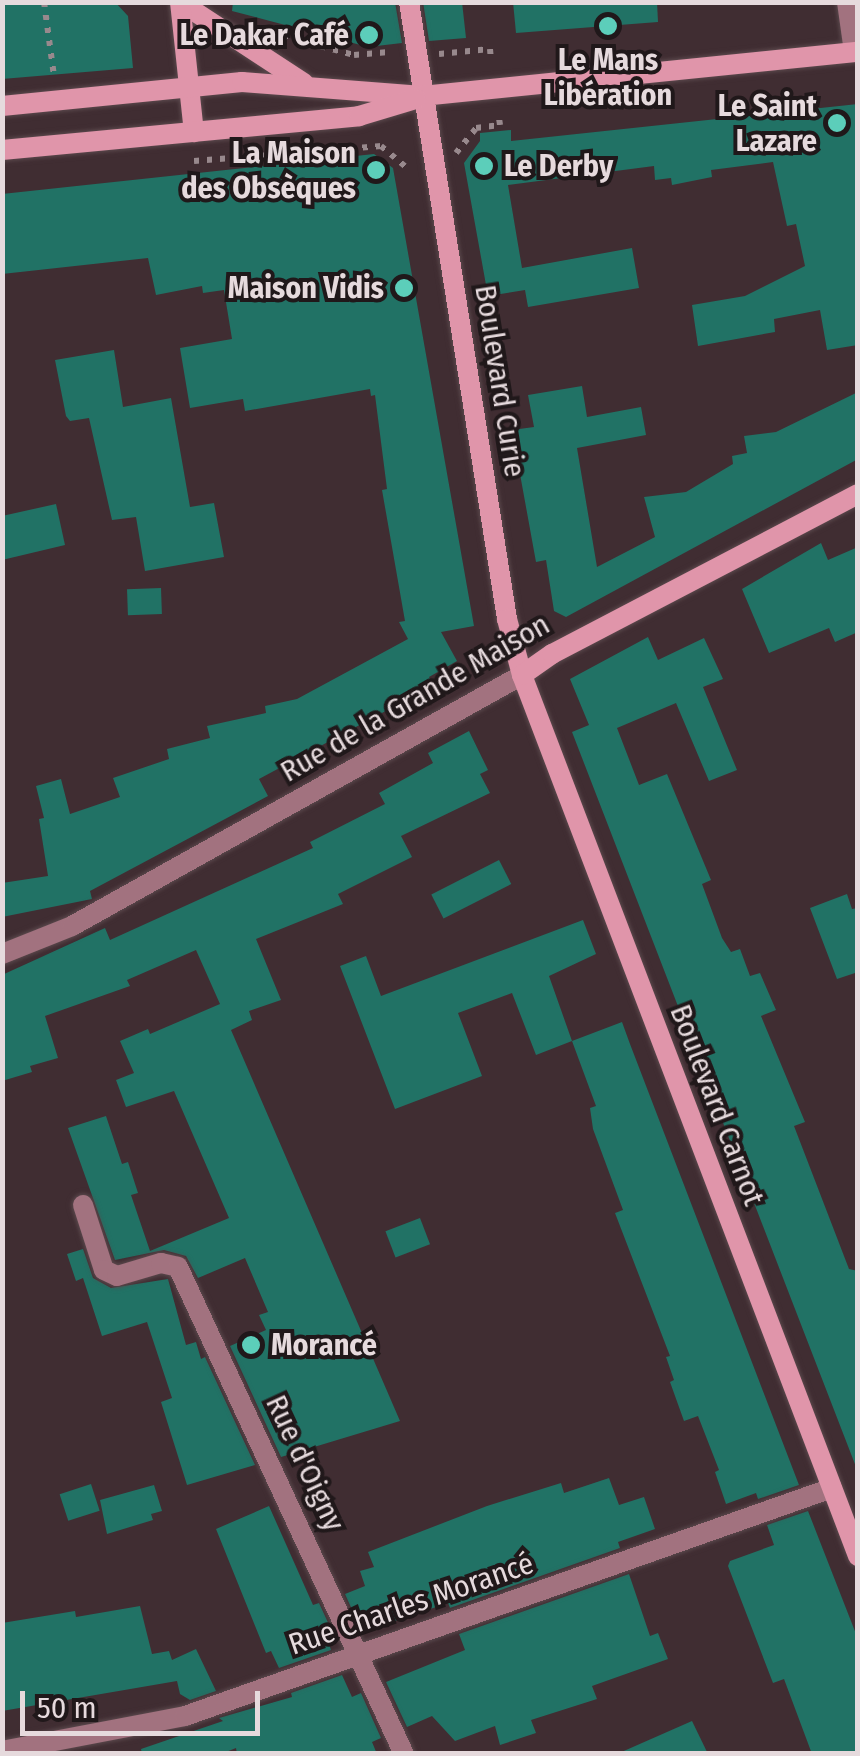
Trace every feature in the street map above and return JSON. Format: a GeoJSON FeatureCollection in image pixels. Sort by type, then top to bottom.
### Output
{"type":"FeatureCollection","features":[{"type":"Feature","properties":{"kind":"street"},"geometry":{"type":"LineString","coordinates":[[180,2],[194,132]]}},
{"type":"Feature","properties":{"kind":"street"},"geometry":{"type":"LineString","coordinates":[[180,2],[306,84]]}},
{"type":"Feature","properties":{"kind":"street","name":"Boulevard Curie"},"geometry":{"type":"LineString","coordinates":[[409,2],[508,619],[522,675]]}},
{"type":"Feature","properties":{"kind":"street"},"geometry":{"type":"LineString","coordinates":[[2,106],[242,82],[422,96],[856,52],[847,2]]}},
{"type":"Feature","properties":{"kind":"street"},"geometry":{"type":"LineString","coordinates":[[2,150],[359,116],[422,96]]}},
{"type":"Feature","properties":{"kind":"street","name":"Rue de la Grande Maison"},"geometry":{"type":"LineString","coordinates":[[2,954],[72,926],[522,675],[552,654],[858,494]]}},
{"type":"Feature","properties":{"kind":"street","name":"Boulevard Carnot"},"geometry":{"type":"LineString","coordinates":[[522,675],[858,1556]]}},
{"type":"Feature","properties":{"kind":"street","name":"Rue d'Oigny"},"geometry":{"type":"LineString","coordinates":[[83,1205],[104,1270],[117,1276],[161,1263],[178,1267],[360,1654]]}},
{"type":"Feature","properties":{"kind":"street","name":"Rue Charles Morancé"},"geometry":{"type":"LineString","coordinates":[[2,1751],[185,1716],[832,1488]]}},
{"type":"Feature","properties":{"kind":"street"},"geometry":{"type":"LineString","coordinates":[[360,1654],[404,1754]]}},
{"type":"Feature","properties":{"kind":"path"},"geometry":{"type":"LineString","coordinates":[[44,2],[57,100]]}},
{"type":"Feature","properties":{"kind":"path"},"geometry":{"type":"LineString","coordinates":[[277,34],[354,56],[396,52],[395,39]]}},
{"type":"Feature","properties":{"kind":"path"},"geometry":{"type":"LineString","coordinates":[[429,54],[490,49],[491,62]]}},
{"type":"Feature","properties":{"kind":"path"},"geometry":{"type":"LineString","coordinates":[[453,158],[476,128],[500,124],[499,118]]}},
{"type":"Feature","properties":{"kind":"path"},"geometry":{"type":"LineString","coordinates":[[176,162],[381,146],[405,166]]}},
{"type":"Feature","properties":{"kind":"building"},"geometry":{"type":"Polygon","coordinates":[[[2,2],[115,2],[128,16],[133,68],[2,79],[2,2]]]}},
{"type":"Feature","properties":{"kind":"building"},"geometry":{"type":"Polygon","coordinates":[[[233,2],[395,2],[402,43],[368,47],[232,11],[233,2]]]}},
{"type":"Feature","properties":{"kind":"building"},"geometry":{"type":"Polygon","coordinates":[[[423,2],[462,2],[466,38],[429,41],[423,2]]]}},
{"type":"Feature","properties":{"kind":"building"},"geometry":{"type":"Polygon","coordinates":[[[513,2],[657,2],[658,22],[516,33],[513,2]]]}},
{"type":"Feature","properties":{"kind":"building"},"geometry":{"type":"Polygon","coordinates":[[[858,104],[858,345],[827,350],[820,310],[774,319],[775,332],[698,346],[692,305],[745,296],[805,266],[796,224],[787,226],[773,162],[711,170],[712,177],[672,185],[671,178],[655,180],[654,166],[508,185],[522,268],[632,248],[639,288],[528,307],[525,290],[488,296],[464,163],[480,141],[480,133],[511,130],[511,141],[858,104]]]}},
{"type":"Feature","properties":{"kind":"building"},"geometry":{"type":"Polygon","coordinates":[[[374,154],[393,168],[474,626],[441,632],[457,661],[429,677],[434,685],[259,779],[268,796],[90,891],[92,899],[2,917],[2,883],[48,876],[39,819],[44,818],[36,786],[61,779],[70,814],[120,797],[113,778],[169,759],[167,749],[210,738],[207,726],[266,713],[265,706],[297,699],[408,639],[399,622],[405,621],[382,490],[387,489],[375,395],[371,396],[370,389],[245,411],[243,399],[190,408],[180,348],[232,339],[224,290],[203,293],[202,286],[156,295],[148,258],[2,274],[2,194],[374,154]]]}},
{"type":"Feature","properties":{"kind":"building"},"geometry":{"type":"Polygon","coordinates":[[[114,350],[123,407],[171,398],[190,507],[214,503],[224,557],[145,571],[136,517],[112,520],[89,418],[70,421],[66,416],[55,360],[114,350]]]}},
{"type":"Feature","properties":{"kind":"building"},"geometry":{"type":"Polygon","coordinates":[[[582,386],[587,417],[641,407],[646,435],[577,448],[597,567],[655,537],[644,497],[686,492],[733,464],[732,456],[747,453],[744,436],[776,432],[858,392],[858,459],[566,617],[554,611],[546,560],[536,562],[512,430],[534,427],[528,395],[582,386]]]}},
{"type":"Feature","properties":{"kind":"building"},"geometry":{"type":"Polygon","coordinates":[[[56,504],[65,545],[2,560],[2,516],[56,504]]]}},
{"type":"Feature","properties":{"kind":"building"},"geometry":{"type":"Polygon","coordinates":[[[821,543],[828,560],[858,547],[858,632],[835,642],[829,628],[769,653],[742,589],[821,543]]]}},
{"type":"Feature","properties":{"kind":"building"},"geometry":{"type":"Polygon","coordinates":[[[161,588],[162,614],[128,615],[127,589],[161,588]]]}},
{"type":"Feature","properties":{"kind":"building"},"geometry":{"type":"Polygon","coordinates":[[[648,637],[658,660],[704,638],[723,679],[703,687],[737,770],[709,781],[676,703],[617,728],[639,785],[667,774],[711,880],[702,884],[722,938],[731,952],[740,949],[750,976],[760,973],[776,1010],[761,1016],[805,1122],[794,1126],[849,1269],[858,1271],[858,1472],[572,732],[589,725],[570,679],[648,637]]]}},
{"type":"Feature","properties":{"kind":"building"},"geometry":{"type":"Polygon","coordinates":[[[469,731],[488,770],[480,774],[490,793],[401,836],[412,857],[338,894],[343,904],[256,939],[281,1000],[249,1011],[252,1020],[231,1030],[400,1421],[281,1457],[230,1346],[266,1330],[259,1315],[268,1312],[245,1258],[198,1278],[186,1256],[164,1250],[115,1260],[68,1128],[106,1116],[122,1164],[128,1162],[138,1193],[131,1195],[150,1251],[229,1218],[174,1091],[126,1107],[116,1080],[134,1073],[120,1041],[148,1029],[150,1034],[220,1004],[196,950],[127,980],[130,986],[45,1016],[58,1058],[30,1066],[32,1072],[2,1081],[2,975],[105,928],[110,940],[313,848],[310,842],[385,804],[379,793],[433,763],[428,753],[469,731]]]}},
{"type":"Feature","properties":{"kind":"building"},"geometry":{"type":"Polygon","coordinates":[[[499,860],[511,884],[444,919],[431,895],[499,860]]]}},
{"type":"Feature","properties":{"kind":"building"},"geometry":{"type":"Polygon","coordinates":[[[847,894],[852,909],[858,908],[858,972],[837,979],[810,908],[847,894]]]}},
{"type":"Feature","properties":{"kind":"building"},"geometry":{"type":"Polygon","coordinates":[[[583,920],[596,954],[549,976],[572,1041],[536,1055],[512,993],[458,1013],[482,1076],[395,1109],[340,966],[366,956],[381,996],[583,920]]]}},
{"type":"Feature","properties":{"kind":"building"},"geometry":{"type":"Polygon","coordinates":[[[622,1022],[799,1485],[758,1499],[756,1493],[726,1504],[715,1472],[719,1470],[698,1416],[684,1421],[670,1382],[674,1380],[666,1357],[670,1356],[615,1213],[623,1210],[593,1129],[590,1108],[596,1106],[572,1041],[622,1022]]]}},
{"type":"Feature","properties":{"kind":"building"},"geometry":{"type":"Polygon","coordinates":[[[420,1218],[430,1244],[395,1257],[385,1231],[420,1218]]]}},
{"type":"Feature","properties":{"kind":"building"},"geometry":{"type":"Polygon","coordinates":[[[83,1249],[93,1278],[111,1288],[168,1279],[186,1345],[196,1342],[201,1359],[205,1357],[255,1465],[187,1485],[161,1402],[172,1398],[147,1322],[102,1336],[83,1278],[76,1281],[67,1254],[83,1249]]]}},
{"type":"Feature","properties":{"kind":"building"},"geometry":{"type":"Polygon","coordinates":[[[609,1478],[619,1505],[644,1497],[655,1529],[618,1542],[620,1548],[450,1608],[448,1603],[362,1632],[345,1594],[365,1586],[360,1571],[374,1567],[368,1552],[487,1506],[561,1483],[564,1493],[609,1478]]]}},
{"type":"Feature","properties":{"kind":"building"},"geometry":{"type":"Polygon","coordinates":[[[91,1484],[100,1511],[68,1521],[60,1494],[91,1484]]]}},
{"type":"Feature","properties":{"kind":"building"},"geometry":{"type":"Polygon","coordinates":[[[154,1485],[162,1511],[151,1514],[153,1520],[107,1534],[100,1500],[154,1485]]]}},
{"type":"Feature","properties":{"kind":"building"},"geometry":{"type":"Polygon","coordinates":[[[269,1506],[313,1605],[319,1603],[337,1642],[329,1644],[331,1650],[279,1668],[271,1651],[266,1653],[216,1529],[269,1506]]]}},
{"type":"Feature","properties":{"kind":"building"},"geometry":{"type":"Polygon","coordinates":[[[808,1511],[858,1639],[858,1754],[812,1754],[784,1679],[773,1683],[728,1566],[730,1561],[774,1545],[767,1525],[808,1511]]]}},
{"type":"Feature","properties":{"kind":"building"},"geometry":{"type":"Polygon","coordinates":[[[629,1574],[650,1636],[658,1633],[668,1659],[592,1686],[597,1699],[531,1720],[536,1733],[500,1745],[495,1726],[455,1741],[432,1716],[407,1727],[386,1682],[465,1650],[459,1634],[629,1574]]]}},
{"type":"Feature","properties":{"kind":"building"},"geometry":{"type":"Polygon","coordinates":[[[140,1606],[152,1654],[169,1651],[172,1660],[196,1649],[216,1691],[190,1700],[180,1694],[177,1681],[2,1711],[2,1623],[75,1611],[76,1617],[140,1606]]]}},
{"type":"Feature","properties":{"kind":"building"},"geometry":{"type":"Polygon","coordinates":[[[342,1675],[352,1697],[361,1693],[381,1738],[372,1742],[377,1754],[237,1754],[236,1748],[221,1754],[142,1754],[141,1749],[223,1721],[219,1718],[292,1697],[291,1693],[342,1675]]]}},
{"type":"Feature","properties":{"kind":"building"},"geometry":{"type":"Polygon","coordinates":[[[692,1721],[708,1754],[617,1754],[692,1721]]]}},
{"type":"Feature","properties":{"kind":"place","name":"Le Mans Libération"},"geometry":{"type":"Point","coordinates":[608,26]}},
{"type":"Feature","properties":{"kind":"place","name":"Le Dakar Café"},"geometry":{"type":"Point","coordinates":[369,35]}},
{"type":"Feature","properties":{"kind":"place","name":"Le Saint Lazare"},"geometry":{"type":"Point","coordinates":[837,123]}},
{"type":"Feature","properties":{"kind":"place","name":"Le Derby"},"geometry":{"type":"Point","coordinates":[484,166]}},
{"type":"Feature","properties":{"kind":"place","name":"La Maison des Obsèques"},"geometry":{"type":"Point","coordinates":[376,170]}},
{"type":"Feature","properties":{"kind":"place","name":"Maison Vidis"},"geometry":{"type":"Point","coordinates":[404,288]}},
{"type":"Feature","properties":{"kind":"place","name":"Morancé"},"geometry":{"type":"Point","coordinates":[251,1345]}}]}
